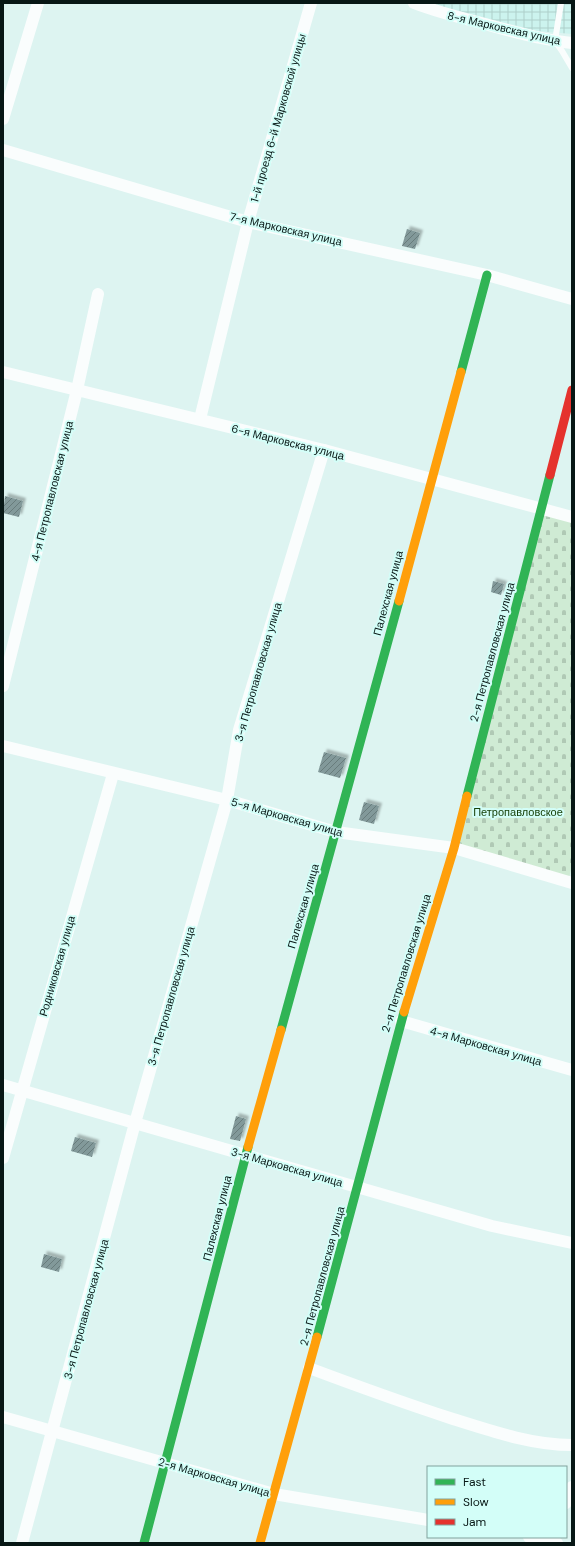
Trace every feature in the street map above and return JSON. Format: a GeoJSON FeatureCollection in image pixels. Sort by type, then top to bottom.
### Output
{"type":"FeatureCollection","features":[{"type":"Feature","properties":{"kind":"street"},"geometry":{"type":"LineString","coordinates":[[3,118],[38,3]]}},
{"type":"Feature","properties":{"kind":"street","name":"1-й проезд 6-й Марковской улицы"},"geometry":{"type":"LineString","coordinates":[[200,419],[248,222],[312,3]]}},
{"type":"Feature","properties":{"kind":"street","name":"8-я Марковская улица"},"geometry":{"type":"LineString","coordinates":[[414,3],[430,10],[555,41],[572,43]]}},
{"type":"Feature","properties":{"kind":"street","name":"7-я Марковская улица"},"geometry":{"type":"LineString","coordinates":[[3,150],[248,222],[487,275],[572,299]]}},
{"type":"Feature","properties":{"kind":"street","name":"Палехская улица"},"geometry":{"type":"LineString","coordinates":[[144,1543],[246,1155],[336,832],[430,480],[487,275]]}},
{"type":"Feature","properties":{"kind":"street","name":"4-я Петропавловская улица"},"geometry":{"type":"LineString","coordinates":[[3,686],[77,390],[98,294]]}},
{"type":"Feature","properties":{"kind":"street","name":"6-я Марковская улица"},"geometry":{"type":"LineString","coordinates":[[3,372],[324,450],[430,480],[572,517]]}},
{"type":"Feature","properties":{"kind":"street","name":"2-я Петропавловская улица"},"geometry":{"type":"LineString","coordinates":[[260,1543],[358,1188],[401,1021],[454,848],[572,390]]}},
{"type":"Feature","properties":{"kind":"street","name":"3-я Петропавловская улица"},"geometry":{"type":"LineString","coordinates":[[22,1543],[54,1431],[135,1123],[227,800],[239,730],[324,450]]}},
{"type":"Feature","properties":{"kind":"street","name":"5-я Марковская улица"},"geometry":{"type":"LineString","coordinates":[[3,746],[113,774],[227,800],[336,832],[454,848],[572,883]]}},
{"type":"Feature","properties":{"kind":"street","name":"Родниковская улица"},"geometry":{"type":"LineString","coordinates":[[3,1158],[21,1089],[113,774]]}},
{"type":"Feature","properties":{"kind":"street","name":"4-я Марковская улица"},"geometry":{"type":"LineString","coordinates":[[401,1021],[572,1070]]}},
{"type":"Feature","properties":{"kind":"street","name":"3-я Марковская улица"},"geometry":{"type":"LineString","coordinates":[[3,1085],[492,1226],[572,1243]]}},
{"type":"Feature","properties":{"kind":"street"},"geometry":{"type":"LineString","coordinates":[[309,1368],[385,1397],[487,1430],[550,1445],[572,1445]]}},
{"type":"Feature","properties":{"kind":"street","name":"2-я Марковская улица"},"geometry":{"type":"LineString","coordinates":[[3,1418],[54,1431],[274,1494],[427,1520]]}},
{"type":"Feature","properties":{"kind":"street"},"geometry":{"type":"LineString","coordinates":[[567,1500],[572,1487]]}},
{"type":"Feature","properties":{"kind":"street"},"geometry":{"type":"LineString","coordinates":[[535,1538],[553,1541]]}},
{"type":"Feature","properties":{"kind":"lane"},"geometry":{"type":"LineString","coordinates":[[561,3],[555,41],[572,68]]}},
{"type":"Feature","properties":{"kind":"shaded area"},"geometry":{"type":"Polygon","coordinates":[[[427,3],[572,3],[572,34],[537,31],[427,3]]]}},
{"type":"Feature","properties":{"kind":"green space","name":"Петропавловское"},"geometry":{"type":"Polygon","coordinates":[[[542,509],[572,517],[572,866],[568,882],[454,848],[542,509]]]}},
{"type":"Feature","properties":{"kind":"building"},"geometry":{"type":"Polygon","coordinates":[[[407,229],[420,233],[415,249],[402,246],[407,229]]]}},
{"type":"Feature","properties":{"kind":"building"},"geometry":{"type":"Polygon","coordinates":[[[5,496],[23,501],[19,517],[3,513],[5,496]]]}},
{"type":"Feature","properties":{"kind":"building"},"geometry":{"type":"Polygon","coordinates":[[[493,581],[504,584],[501,595],[491,592],[493,581]]]}},
{"type":"Feature","properties":{"kind":"building"},"geometry":{"type":"Polygon","coordinates":[[[324,752],[346,758],[340,778],[318,772],[324,752]]]}},
{"type":"Feature","properties":{"kind":"building"},"geometry":{"type":"Polygon","coordinates":[[[364,802],[379,806],[374,824],[359,820],[364,802]]]}},
{"type":"Feature","properties":{"kind":"building"},"geometry":{"type":"Polygon","coordinates":[[[236,1116],[246,1119],[240,1141],[230,1139],[236,1116]]]}},
{"type":"Feature","properties":{"kind":"building"},"geometry":{"type":"Polygon","coordinates":[[[75,1137],[96,1143],[92,1157],[71,1151],[75,1137]]]}},
{"type":"Feature","properties":{"kind":"building"},"geometry":{"type":"Polygon","coordinates":[[[44,1254],[62,1259],[59,1272],[41,1267],[44,1254]]]}},
{"type":"Feature","properties":{"kind":"traffic: fast"},"geometry":{"type":"LineString","coordinates":[[461,372],[487,275]]}},
{"type":"Feature","properties":{"kind":"traffic: fast"},"geometry":{"type":"LineString","coordinates":[[467,796],[550,475]]}},
{"type":"Feature","properties":{"kind":"traffic: fast"},"geometry":{"type":"LineString","coordinates":[[281,1030],[399,601]]}},
{"type":"Feature","properties":{"kind":"traffic: fast"},"geometry":{"type":"LineString","coordinates":[[317,1337],[404,1012]]}},
{"type":"Feature","properties":{"kind":"traffic: fast"},"geometry":{"type":"LineString","coordinates":[[144,1543],[248,1147]]}},
{"type":"Feature","properties":{"kind":"traffic: slow"},"geometry":{"type":"LineString","coordinates":[[399,601],[461,372]]}},
{"type":"Feature","properties":{"kind":"traffic: slow"},"geometry":{"type":"LineString","coordinates":[[404,1012],[454,848],[467,796]]}},
{"type":"Feature","properties":{"kind":"traffic: slow"},"geometry":{"type":"LineString","coordinates":[[248,1147],[281,1030]]}},
{"type":"Feature","properties":{"kind":"traffic: slow"},"geometry":{"type":"LineString","coordinates":[[260,1543],[317,1337]]}},
{"type":"Feature","properties":{"kind":"traffic: jam"},"geometry":{"type":"LineString","coordinates":[[550,475],[572,390]]}}]}
